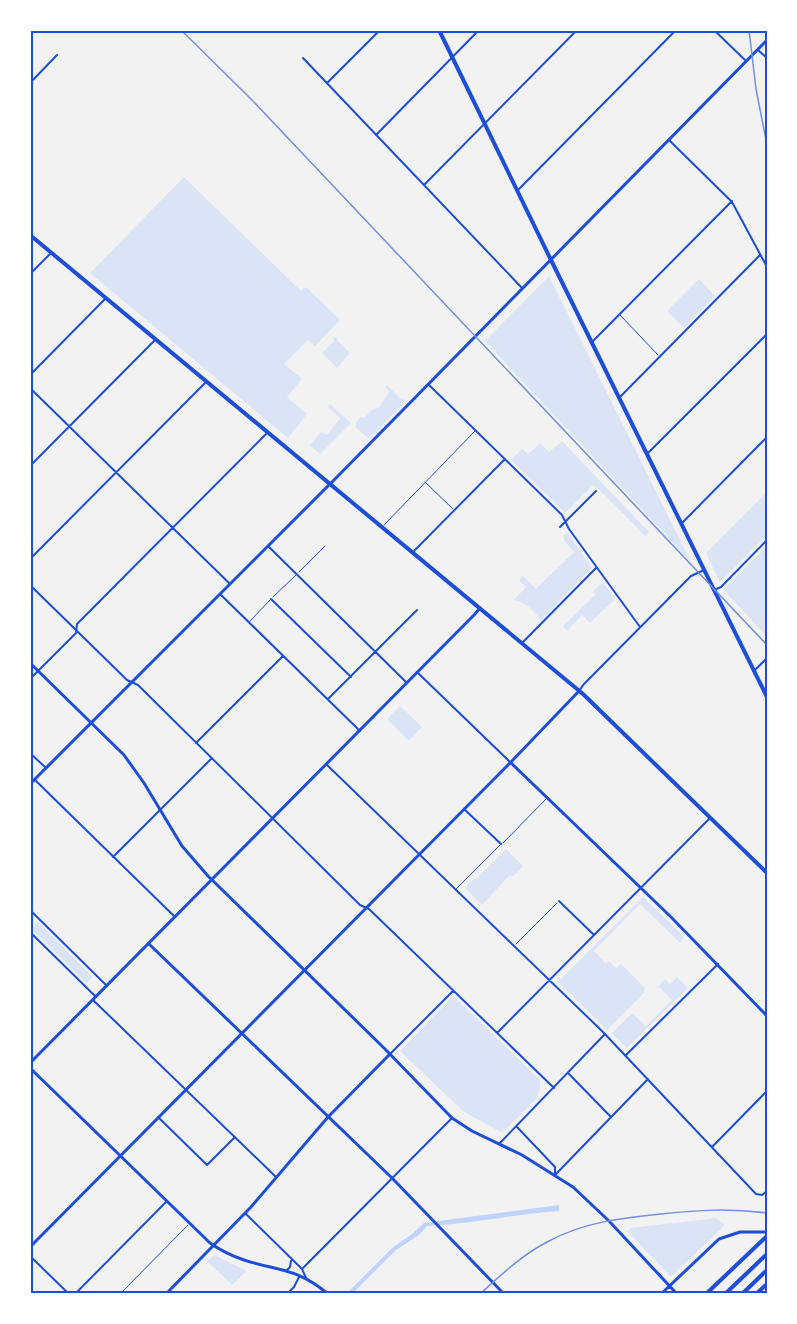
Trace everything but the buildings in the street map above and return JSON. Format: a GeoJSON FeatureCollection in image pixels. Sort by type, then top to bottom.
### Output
{"type":"FeatureCollection","features":[{"type":"Feature","properties":{"kind":"main road"},"geometry":{"type":"LineString","coordinates":[[439,30],[767,697]]}},
{"type":"Feature","properties":{"kind":"main road"},"geometry":{"type":"LineString","coordinates":[[30,235],[579,691],[767,873]]}},
{"type":"Feature","properties":{"kind":"main road"},"geometry":{"type":"LineString","coordinates":[[706,1294],[767,1234]]}},
{"type":"Feature","properties":{"kind":"main road"},"geometry":{"type":"LineString","coordinates":[[725,1294],[767,1254]]}},
{"type":"Feature","properties":{"kind":"main road"},"geometry":{"type":"LineString","coordinates":[[742,1294],[767,1270]]}},
{"type":"Feature","properties":{"kind":"main road"},"geometry":{"type":"LineString","coordinates":[[756,1294],[767,1284]]}},
{"type":"Feature","properties":{"kind":"street"},"geometry":{"type":"LineString","coordinates":[[327,83],[380,30]]}},
{"type":"Feature","properties":{"kind":"street"},"geometry":{"type":"LineString","coordinates":[[376,135],[479,30]]}},
{"type":"Feature","properties":{"kind":"street"},"geometry":{"type":"LineString","coordinates":[[424,185],[577,30]]}},
{"type":"Feature","properties":{"kind":"street"},"geometry":{"type":"LineString","coordinates":[[517,191],[676,30]]}},
{"type":"Feature","properties":{"kind":"street"},"geometry":{"type":"LineString","coordinates":[[714,30],[746,61]]}},
{"type":"Feature","properties":{"kind":"street"},"geometry":{"type":"LineString","coordinates":[[30,784],[767,40]]}},
{"type":"Feature","properties":{"kind":"street"},"geometry":{"type":"LineString","coordinates":[[758,49],[767,58]]}},
{"type":"Feature","properties":{"kind":"street"},"geometry":{"type":"LineString","coordinates":[[30,83],[57,55]]}},
{"type":"Feature","properties":{"kind":"street"},"geometry":{"type":"LineString","coordinates":[[303,58],[522,289]]}},
{"type":"Feature","properties":{"kind":"street"},"geometry":{"type":"LineString","coordinates":[[669,140],[732,201],[767,267]]}},
{"type":"Feature","properties":{"kind":"street"},"geometry":{"type":"LineString","coordinates":[[592,342],[732,201]]}},
{"type":"Feature","properties":{"kind":"street"},"geometry":{"type":"LineString","coordinates":[[30,274],[52,253]]}},
{"type":"Feature","properties":{"kind":"street"},"geometry":{"type":"LineString","coordinates":[[619,398],[760,255]]}},
{"type":"Feature","properties":{"kind":"street"},"geometry":{"type":"LineString","coordinates":[[30,375],[107,298]]}},
{"type":"Feature","properties":{"kind":"street"},"geometry":{"type":"LineString","coordinates":[[647,454],[767,334]]}},
{"type":"Feature","properties":{"kind":"street"},"geometry":{"type":"LineString","coordinates":[[30,466],[156,339]]}},
{"type":"Feature","properties":{"kind":"street"},"geometry":{"type":"LineString","coordinates":[[30,559],[207,381]]}},
{"type":"Feature","properties":{"kind":"street"},"geometry":{"type":"LineString","coordinates":[[428,384],[562,515],[568,527],[640,627]]}},
{"type":"Feature","properties":{"kind":"street"},"geometry":{"type":"LineString","coordinates":[[30,388],[230,584]]}},
{"type":"Feature","properties":{"kind":"street"},"geometry":{"type":"LineString","coordinates":[[30,679],[76,633],[77,624],[268,432]]}},
{"type":"Feature","properties":{"kind":"street"},"geometry":{"type":"LineString","coordinates":[[681,524],[767,437]]}},
{"type":"Feature","properties":{"kind":"street"},"geometry":{"type":"LineString","coordinates":[[413,552],[505,459]]}},
{"type":"Feature","properties":{"kind":"street"},"geometry":{"type":"LineString","coordinates":[[560,527],[596,491]]}},
{"type":"Feature","properties":{"kind":"street"},"geometry":{"type":"LineString","coordinates":[[714,590],[721,587],[767,540]]}},
{"type":"Feature","properties":{"kind":"street"},"geometry":{"type":"LineString","coordinates":[[268,546],[407,682]]}},
{"type":"Feature","properties":{"kind":"street"},"geometry":{"type":"LineString","coordinates":[[522,643],[597,567]]}},
{"type":"Feature","properties":{"kind":"street"},"geometry":{"type":"LineString","coordinates":[[30,1246],[464,809],[640,627],[691,576],[704,570]]}},
{"type":"Feature","properties":{"kind":"street"},"geometry":{"type":"LineString","coordinates":[[30,585],[127,680],[138,685],[360,905],[366,908],[453,990],[554,1088]]}},
{"type":"Feature","properties":{"kind":"street"},"geometry":{"type":"LineString","coordinates":[[220,594],[360,730]]}},
{"type":"Feature","properties":{"kind":"street"},"geometry":{"type":"LineString","coordinates":[[272,599],[351,677]]}},
{"type":"Feature","properties":{"kind":"street"},"geometry":{"type":"LineString","coordinates":[[30,1063],[480,608]]}},
{"type":"Feature","properties":{"kind":"street"},"geometry":{"type":"LineString","coordinates":[[328,699],[417,610]]}},
{"type":"Feature","properties":{"kind":"street"},"geometry":{"type":"LineString","coordinates":[[196,742],[283,656]]}},
{"type":"Feature","properties":{"kind":"street"},"geometry":{"type":"LineString","coordinates":[[754,671],[767,658]]}},
{"type":"Feature","properties":{"kind":"street"},"geometry":{"type":"LineString","coordinates":[[30,663],[129,761],[186,852],[211,880],[390,1054],[452,1118],[472,1131],[522,1155],[577,1191],[601,1213],[677,1294]]}},
{"type":"Feature","properties":{"kind":"street"},"geometry":{"type":"LineString","coordinates":[[417,672],[718,964],[767,1016]]}},
{"type":"Feature","properties":{"kind":"street"},"geometry":{"type":"LineString","coordinates":[[30,753],[46,768]]}},
{"type":"Feature","properties":{"kind":"street"},"geometry":{"type":"LineString","coordinates":[[113,857],[212,758]]}},
{"type":"Feature","properties":{"kind":"street"},"geometry":{"type":"LineString","coordinates":[[326,764],[605,1034],[756,1194],[760,1196],[767,1191]]}},
{"type":"Feature","properties":{"kind":"street"},"geometry":{"type":"LineString","coordinates":[[35,780],[175,917]]}},
{"type":"Feature","properties":{"kind":"street"},"geometry":{"type":"LineString","coordinates":[[464,809],[501,844]]}},
{"type":"Feature","properties":{"kind":"street"},"geometry":{"type":"LineString","coordinates":[[497,1033],[710,818]]}},
{"type":"Feature","properties":{"kind":"street"},"geometry":{"type":"LineString","coordinates":[[559,901],[594,935]]}},
{"type":"Feature","properties":{"kind":"street"},"geometry":{"type":"LineString","coordinates":[[30,910],[107,986]]}},
{"type":"Feature","properties":{"kind":"street"},"geometry":{"type":"LineString","coordinates":[[30,932],[276,1177]]}},
{"type":"Feature","properties":{"kind":"street"},"geometry":{"type":"LineString","coordinates":[[149,944],[392,1178],[504,1294]]}},
{"type":"Feature","properties":{"kind":"street"},"geometry":{"type":"LineString","coordinates":[[626,1056],[718,964]]}},
{"type":"Feature","properties":{"kind":"street"},"geometry":{"type":"LineString","coordinates":[[166,1294],[245,1214],[328,1117],[453,990]]}},
{"type":"Feature","properties":{"kind":"street"},"geometry":{"type":"LineString","coordinates":[[499,1144],[605,1034]]}},
{"type":"Feature","properties":{"kind":"street"},"geometry":{"type":"LineString","coordinates":[[30,1068],[213,1246],[244,1260],[300,1275],[328,1294]]}},
{"type":"Feature","properties":{"kind":"street"},"geometry":{"type":"LineString","coordinates":[[568,1073],[611,1117]]}},
{"type":"Feature","properties":{"kind":"street"},"geometry":{"type":"LineString","coordinates":[[555,1175],[648,1079]]}},
{"type":"Feature","properties":{"kind":"street"},"geometry":{"type":"LineString","coordinates":[[712,1147],[767,1092]]}},
{"type":"Feature","properties":{"kind":"street"},"geometry":{"type":"LineString","coordinates":[[158,1117],[207,1165],[235,1137]]}},
{"type":"Feature","properties":{"kind":"street"},"geometry":{"type":"LineString","coordinates":[[302,1269],[452,1118]]}},
{"type":"Feature","properties":{"kind":"street"},"geometry":{"type":"LineString","coordinates":[[516,1126],[555,1167],[555,1175]]}},
{"type":"Feature","properties":{"kind":"street"},"geometry":{"type":"LineString","coordinates":[[75,1294],[166,1202]]}},
{"type":"Feature","properties":{"kind":"street"},"geometry":{"type":"LineString","coordinates":[[245,1214],[302,1269],[306,1278]]}},
{"type":"Feature","properties":{"kind":"street"},"geometry":{"type":"LineString","coordinates":[[661,1294],[719,1239],[740,1232],[767,1234]]}},
{"type":"Feature","properties":{"kind":"street"},"geometry":{"type":"LineString","coordinates":[[30,1256],[69,1294]]}},
{"type":"Feature","properties":{"kind":"street"},"geometry":{"type":"LineString","coordinates":[[287,1270],[290,1267],[290,1258]]}},
{"type":"Feature","properties":{"kind":"street"},"geometry":{"type":"LineString","coordinates":[[288,1294],[300,1275]]}},
{"type":"Feature","properties":{"kind":"lane"},"geometry":{"type":"LineString","coordinates":[[619,314],[660,357]]}},
{"type":"Feature","properties":{"kind":"lane"},"geometry":{"type":"LineString","coordinates":[[382,526],[476,431]]}},
{"type":"Feature","properties":{"kind":"lane"},"geometry":{"type":"LineString","coordinates":[[425,482],[454,510]]}},
{"type":"Feature","properties":{"kind":"lane"},"geometry":{"type":"LineString","coordinates":[[249,622],[325,546]]}},
{"type":"Feature","properties":{"kind":"lane"},"geometry":{"type":"LineString","coordinates":[[456,889],[548,798]]}},
{"type":"Feature","properties":{"kind":"lane"},"geometry":{"type":"LineString","coordinates":[[514,946],[559,901]]}},
{"type":"Feature","properties":{"kind":"lane"},"geometry":{"type":"LineString","coordinates":[[120,1294],[189,1224]]}},
{"type":"Feature","properties":{"kind":"shaded area"},"geometry":{"type":"Polygon","coordinates":[[[184,177],[301,291],[306,287],[340,320],[315,346],[308,340],[284,364],[302,379],[287,397],[307,414],[288,438],[90,273],[184,177]]]}},
{"type":"Feature","properties":{"kind":"shaded area"},"geometry":{"type":"Polygon","coordinates":[[[549,276],[691,562],[485,341],[549,276]]]}},
{"type":"Feature","properties":{"kind":"shaded area"},"geometry":{"type":"Polygon","coordinates":[[[699,279],[715,296],[684,328],[667,311],[699,279]]]}},
{"type":"Feature","properties":{"kind":"shaded area"},"geometry":{"type":"Polygon","coordinates":[[[333,337],[338,338],[337,340],[350,353],[337,368],[322,353],[334,341],[333,337]]]}},
{"type":"Feature","properties":{"kind":"shaded area"},"geometry":{"type":"Polygon","coordinates":[[[387,385],[405,402],[368,438],[355,427],[357,421],[379,407],[389,392],[385,387],[387,385]]]}},
{"type":"Feature","properties":{"kind":"shaded area"},"geometry":{"type":"Polygon","coordinates":[[[330,404],[351,423],[320,454],[310,445],[321,432],[327,435],[340,418],[327,407],[330,404]]]}},
{"type":"Feature","properties":{"kind":"shaded area"},"geometry":{"type":"Polygon","coordinates":[[[562,441],[649,532],[645,536],[593,485],[565,513],[511,460],[522,449],[528,454],[540,443],[549,452],[562,441]]]}},
{"type":"Feature","properties":{"kind":"shaded area"},"geometry":{"type":"Polygon","coordinates":[[[767,492],[767,535],[720,582],[706,553],[767,492]]]}},
{"type":"Feature","properties":{"kind":"shaded area"},"geometry":{"type":"Polygon","coordinates":[[[567,532],[592,568],[541,620],[529,607],[514,600],[526,587],[519,580],[523,576],[536,589],[574,552],[565,542],[563,536],[567,532]]]}},
{"type":"Feature","properties":{"kind":"shaded area"},"geometry":{"type":"Polygon","coordinates":[[[767,546],[767,637],[723,589],[767,546]]]}},
{"type":"Feature","properties":{"kind":"shaded area"},"geometry":{"type":"Polygon","coordinates":[[[603,582],[615,599],[590,623],[582,615],[567,631],[563,626],[596,594],[593,591],[603,582]]]}},
{"type":"Feature","properties":{"kind":"shaded area"},"geometry":{"type":"Polygon","coordinates":[[[400,706],[422,727],[409,741],[387,719],[400,706]]]}},
{"type":"Feature","properties":{"kind":"shaded area"},"geometry":{"type":"Polygon","coordinates":[[[506,849],[523,866],[513,877],[510,875],[482,905],[465,888],[506,849]]]}},
{"type":"Feature","properties":{"kind":"shaded area"},"geometry":{"type":"Polygon","coordinates":[[[643,897],[684,937],[680,943],[640,904],[594,951],[606,964],[609,961],[616,968],[621,964],[645,988],[644,993],[607,1030],[558,982],[643,897]]]}},
{"type":"Feature","properties":{"kind":"shaded area"},"geometry":{"type":"Polygon","coordinates":[[[39,923],[93,977],[86,983],[33,930],[39,923]]]}},
{"type":"Feature","properties":{"kind":"shaded area"},"geometry":{"type":"Polygon","coordinates":[[[677,977],[688,988],[627,1048],[612,1033],[632,1013],[646,1026],[672,1000],[659,987],[655,990],[665,979],[670,984],[677,977]]]}},
{"type":"Feature","properties":{"kind":"shaded area"},"geometry":{"type":"Polygon","coordinates":[[[453,996],[540,1080],[540,1089],[536,1099],[501,1132],[464,1112],[400,1051],[453,996]]]}},
{"type":"Feature","properties":{"kind":"shaded area"},"geometry":{"type":"Polygon","coordinates":[[[716,1218],[725,1225],[671,1277],[627,1231],[631,1228],[716,1218]]]}},
{"type":"Feature","properties":{"kind":"shaded area"},"geometry":{"type":"Polygon","coordinates":[[[214,1255],[247,1271],[232,1285],[207,1261],[214,1255]]]}},
{"type":"Feature","properties":{"kind":"water"},"geometry":{"type":"Polygon","coordinates":[[[559,1205],[559,1211],[427,1226],[419,1235],[396,1250],[352,1294],[346,1294],[392,1248],[424,1223],[559,1205]]]}},
{"type":"Feature","properties":{"kind":"railway"},"geometry":{"type":"LineString","coordinates":[[181,30],[252,100],[767,645]]}},
{"type":"Feature","properties":{"kind":"railway"},"geometry":{"type":"LineString","coordinates":[[749,30],[756,89],[767,145]]}},
{"type":"Feature","properties":{"kind":"railway"},"geometry":{"type":"LineString","coordinates":[[480,1294],[539,1246],[590,1225],[632,1217],[689,1211],[727,1210],[767,1213]]}}]}
